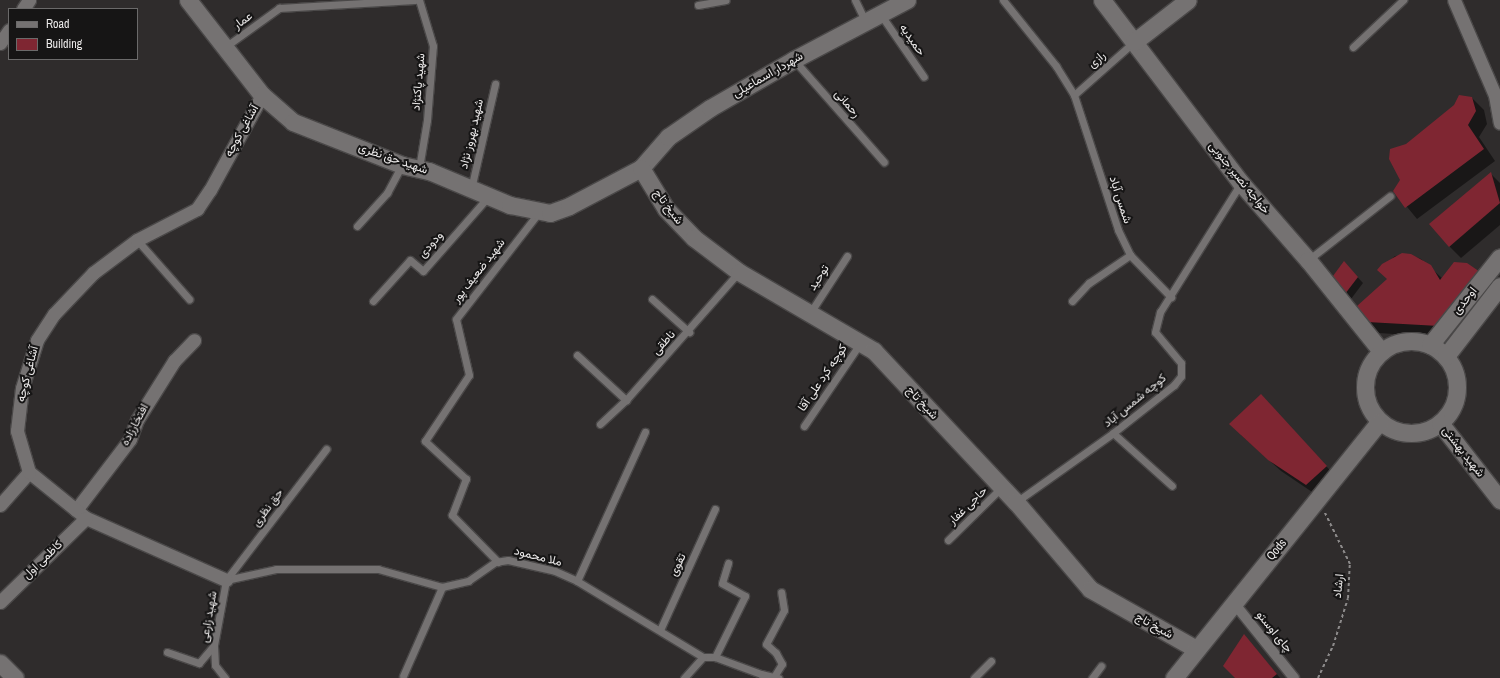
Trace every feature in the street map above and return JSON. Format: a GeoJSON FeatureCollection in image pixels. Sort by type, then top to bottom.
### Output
{"type":"FeatureCollection","features":[{"type":"Feature","properties":{"kind":"street","name":"شهید حق نظری"},"geometry":{"type":"LineString","coordinates":[[188,0],[262,95],[293,122],[402,165],[419,168],[488,197],[510,205],[539,212],[550,212],[569,206],[641,168]]}},
{"type":"Feature","properties":{"kind":"street","name":"خواجه نصیر جنوبی"},"geometry":{"type":"LineString","coordinates":[[1102,0],[1241,184],[1308,260],[1381,352]]}},
{"type":"Feature","properties":{"kind":"street"},"geometry":{"type":"LineString","coordinates":[[1134,42],[1188,0]]}},
{"type":"Feature","properties":{"kind":"street"},"geometry":{"type":"LineString","coordinates":[[1454,0],[1495,95],[1500,123]]}},
{"type":"Feature","properties":{"kind":"street","name":"شهردار اسماعیلی"},"geometry":{"type":"LineString","coordinates":[[641,168],[668,137],[710,108],[793,60],[881,15],[900,2]]}},
{"type":"Feature","properties":{"kind":"street"},"geometry":{"type":"LineString","coordinates":[[0,43],[8,31]]}},
{"type":"Feature","properties":{"kind":"street","name":"آشاغی کوچه"},"geometry":{"type":"LineString","coordinates":[[29,472],[17,431],[22,388],[36,340],[54,314],[93,273],[137,240],[197,209],[210,190],[262,95]]}},
{"type":"Feature","properties":{"kind":"street","name":"شیخ تاج"},"geometry":{"type":"LineString","coordinates":[[641,168],[666,209],[688,232],[739,272],[861,342],[874,351],[1016,502],[1090,589],[1196,649]]}},
{"type":"Feature","properties":{"kind":"street","name":"اوحدی"},"geometry":{"type":"LineString","coordinates":[[1430,344],[1500,257]]}},
{"type":"Feature","properties":{"kind":"street","name":"اوحدی"},"geometry":{"type":"LineString","coordinates":[[1446,356],[1500,286]]}},
{"type":"Feature","properties":{"kind":"street","name":"افتخارزاده"},"geometry":{"type":"LineString","coordinates":[[81,514],[130,439],[137,420],[174,361],[194,340]]}},
{"type":"Feature","properties":{"kind":"street"},"geometry":{"type":"LineString","coordinates":[[1415,341],[1430,344],[1446,356],[1456,376],[1456,398],[1450,412],[1440,423],[1417,433],[1405,433],[1393,430],[1379,422],[1370,409],[1365,386],[1370,364],[1381,352],[1399,342],[1415,341]]}},
{"type":"Feature","properties":{"kind":"street","name":"Qods"},"geometry":{"type":"LineString","coordinates":[[1174,678],[1379,422]]}},
{"type":"Feature","properties":{"kind":"street","name":"شهید بهشتی"},"geometry":{"type":"LineString","coordinates":[[1440,423],[1500,500]]}},
{"type":"Feature","properties":{"kind":"street"},"geometry":{"type":"LineString","coordinates":[[0,505],[29,472],[81,514],[226,580]]}},
{"type":"Feature","properties":{"kind":"street","name":"کاظمی اول"},"geometry":{"type":"LineString","coordinates":[[0,602],[81,514]]}},
{"type":"Feature","properties":{"kind":"street","name":"چای اوستو"},"geometry":{"type":"LineString","coordinates":[[1234,603],[1294,678]]}},
{"type":"Feature","properties":{"kind":"street"},"geometry":{"type":"LineString","coordinates":[[0,663],[15,678]]}},
{"type":"Feature","properties":{"kind":"lane","name":"عمار"},"geometry":{"type":"LineString","coordinates":[[225,47],[279,8],[416,0]]}},
{"type":"Feature","properties":{"kind":"lane","name":"شهید پاکنژاد"},"geometry":{"type":"LineString","coordinates":[[419,0],[433,46],[427,120],[419,168]]}},
{"type":"Feature","properties":{"kind":"lane"},"geometry":{"type":"LineString","coordinates":[[698,5],[726,0]]}},
{"type":"Feature","properties":{"kind":"lane"},"geometry":{"type":"LineString","coordinates":[[855,0],[866,23]]}},
{"type":"Feature","properties":{"kind":"lane","name":"شمس آباد"},"geometry":{"type":"LineString","coordinates":[[1003,0],[1056,66],[1074,94],[1118,230],[1130,254],[1171,298]]}},
{"type":"Feature","properties":{"kind":"lane"},"geometry":{"type":"LineString","coordinates":[[1352,47],[1403,0]]}},
{"type":"Feature","properties":{"kind":"lane","name":"حمیدیه"},"geometry":{"type":"LineString","coordinates":[[881,15],[924,77]]}},
{"type":"Feature","properties":{"kind":"lane","name":"رازی"},"geometry":{"type":"LineString","coordinates":[[1074,94],[1134,42]]}},
{"type":"Feature","properties":{"kind":"lane","name":"رحمانی"},"geometry":{"type":"LineString","coordinates":[[793,60],[884,162]]}},
{"type":"Feature","properties":{"kind":"lane","name":"شهید بهروز نژاد"},"geometry":{"type":"LineString","coordinates":[[471,189],[495,84]]}},
{"type":"Feature","properties":{"kind":"lane"},"geometry":{"type":"LineString","coordinates":[[357,226],[387,194],[402,165]]}},
{"type":"Feature","properties":{"kind":"lane","name":"کوچه شمس آباد"},"geometry":{"type":"LineString","coordinates":[[1016,502],[1113,433],[1174,385],[1181,376],[1180,363],[1155,332],[1160,312],[1171,298],[1241,184]]}},
{"type":"Feature","properties":{"kind":"lane"},"geometry":{"type":"LineString","coordinates":[[1308,260],[1390,196]]}},
{"type":"Feature","properties":{"kind":"lane","name":"ودودی"},"geometry":{"type":"LineString","coordinates":[[373,301],[410,260],[423,271],[488,197]]}},
{"type":"Feature","properties":{"kind":"lane","name":"شهید ضعیف پور"},"geometry":{"type":"LineString","coordinates":[[498,562],[452,515],[466,479],[425,441],[469,375],[456,319],[539,212]]}},
{"type":"Feature","properties":{"kind":"lane"},"geometry":{"type":"LineString","coordinates":[[137,240],[189,299]]}},
{"type":"Feature","properties":{"kind":"lane"},"geometry":{"type":"LineString","coordinates":[[1072,302],[1090,283],[1130,254]]}},
{"type":"Feature","properties":{"kind":"lane","name":"توحید"},"geometry":{"type":"LineString","coordinates":[[810,313],[847,256]]}},
{"type":"Feature","properties":{"kind":"lane","name":"ناطقی"},"geometry":{"type":"LineString","coordinates":[[600,424],[626,400],[689,332],[739,272]]}},
{"type":"Feature","properties":{"kind":"lane"},"geometry":{"type":"LineString","coordinates":[[652,299],[689,332]]}},
{"type":"Feature","properties":{"kind":"lane","name":"کوچه کرد علی آقا"},"geometry":{"type":"LineString","coordinates":[[804,426],[861,342]]}},
{"type":"Feature","properties":{"kind":"lane"},"geometry":{"type":"LineString","coordinates":[[576,355],[626,400]]}},
{"type":"Feature","properties":{"kind":"lane"},"geometry":{"type":"LineString","coordinates":[[577,581],[645,432]]}},
{"type":"Feature","properties":{"kind":"lane"},"geometry":{"type":"LineString","coordinates":[[1113,433],[1172,486]]}},
{"type":"Feature","properties":{"kind":"lane","name":"حق نظری"},"geometry":{"type":"LineString","coordinates":[[226,580],[326,449]]}},
{"type":"Feature","properties":{"kind":"lane","name":"حاجی غفار"},"geometry":{"type":"LineString","coordinates":[[948,540],[1002,487]]}},
{"type":"Feature","properties":{"kind":"lane","name":"تقوی"},"geometry":{"type":"LineString","coordinates":[[660,630],[715,509]]}},
{"type":"Feature","properties":{"kind":"lane","name":"ملا محمود"},"geometry":{"type":"LineString","coordinates":[[226,580],[276,569],[370,569],[442,587],[468,581],[498,562],[508,560],[555,572],[577,581],[703,657]]}},
{"type":"Feature","properties":{"kind":"lane"},"geometry":{"type":"LineString","coordinates":[[715,657],[746,596],[722,583],[728,563]]}},
{"type":"Feature","properties":{"kind":"lane","name":"شهید زارعی"},"geometry":{"type":"LineString","coordinates":[[225,678],[214,665],[214,645],[226,580]]}},
{"type":"Feature","properties":{"kind":"lane"},"geometry":{"type":"LineString","coordinates":[[403,676],[442,587]]}},
{"type":"Feature","properties":{"kind":"lane"},"geometry":{"type":"LineString","coordinates":[[684,678],[703,657],[715,657],[761,674],[777,677],[782,664],[776,653],[766,644],[784,610],[781,592]]}},
{"type":"Feature","properties":{"kind":"lane"},"geometry":{"type":"LineString","coordinates":[[167,652],[199,663],[214,645]]}},
{"type":"Feature","properties":{"kind":"lane"},"geometry":{"type":"LineString","coordinates":[[974,678],[991,661]]}},
{"type":"Feature","properties":{"kind":"lane"},"geometry":{"type":"LineString","coordinates":[[1092,678],[1101,666]]}},
{"type":"Feature","properties":{"kind":"path","name":"ارشاد"},"geometry":{"type":"LineString","coordinates":[[1318,499],[1350,564],[1348,598],[1333,646],[1318,678]]}},
{"type":"Feature","properties":{"kind":"building"},"geometry":{"type":"Polygon","coordinates":[[[1459,95],[1472,97],[1476,111],[1468,125],[1484,149],[1405,208],[1393,191],[1400,180],[1389,159],[1390,149],[1406,144],[1454,105],[1459,95]]]}},
{"type":"Feature","properties":{"kind":"building"},"geometry":{"type":"Polygon","coordinates":[[[1491,172],[1500,203],[1449,247],[1429,224],[1491,172]]]}},
{"type":"Feature","properties":{"kind":"building"},"geometry":{"type":"Polygon","coordinates":[[[1402,253],[1411,254],[1431,265],[1440,280],[1454,262],[1467,263],[1483,274],[1439,326],[1367,322],[1357,306],[1387,279],[1377,270],[1382,264],[1402,253]]]}},
{"type":"Feature","properties":{"kind":"building"},"geometry":{"type":"Polygon","coordinates":[[[1344,261],[1358,277],[1345,294],[1333,276],[1344,261]]]}},
{"type":"Feature","properties":{"kind":"building"},"geometry":{"type":"Polygon","coordinates":[[[1261,394],[1327,466],[1306,485],[1268,460],[1229,424],[1261,394]]]}},
{"type":"Feature","properties":{"kind":"building"},"geometry":{"type":"Polygon","coordinates":[[[1244,634],[1277,674],[1272,678],[1235,678],[1223,666],[1244,634]]]}}]}
